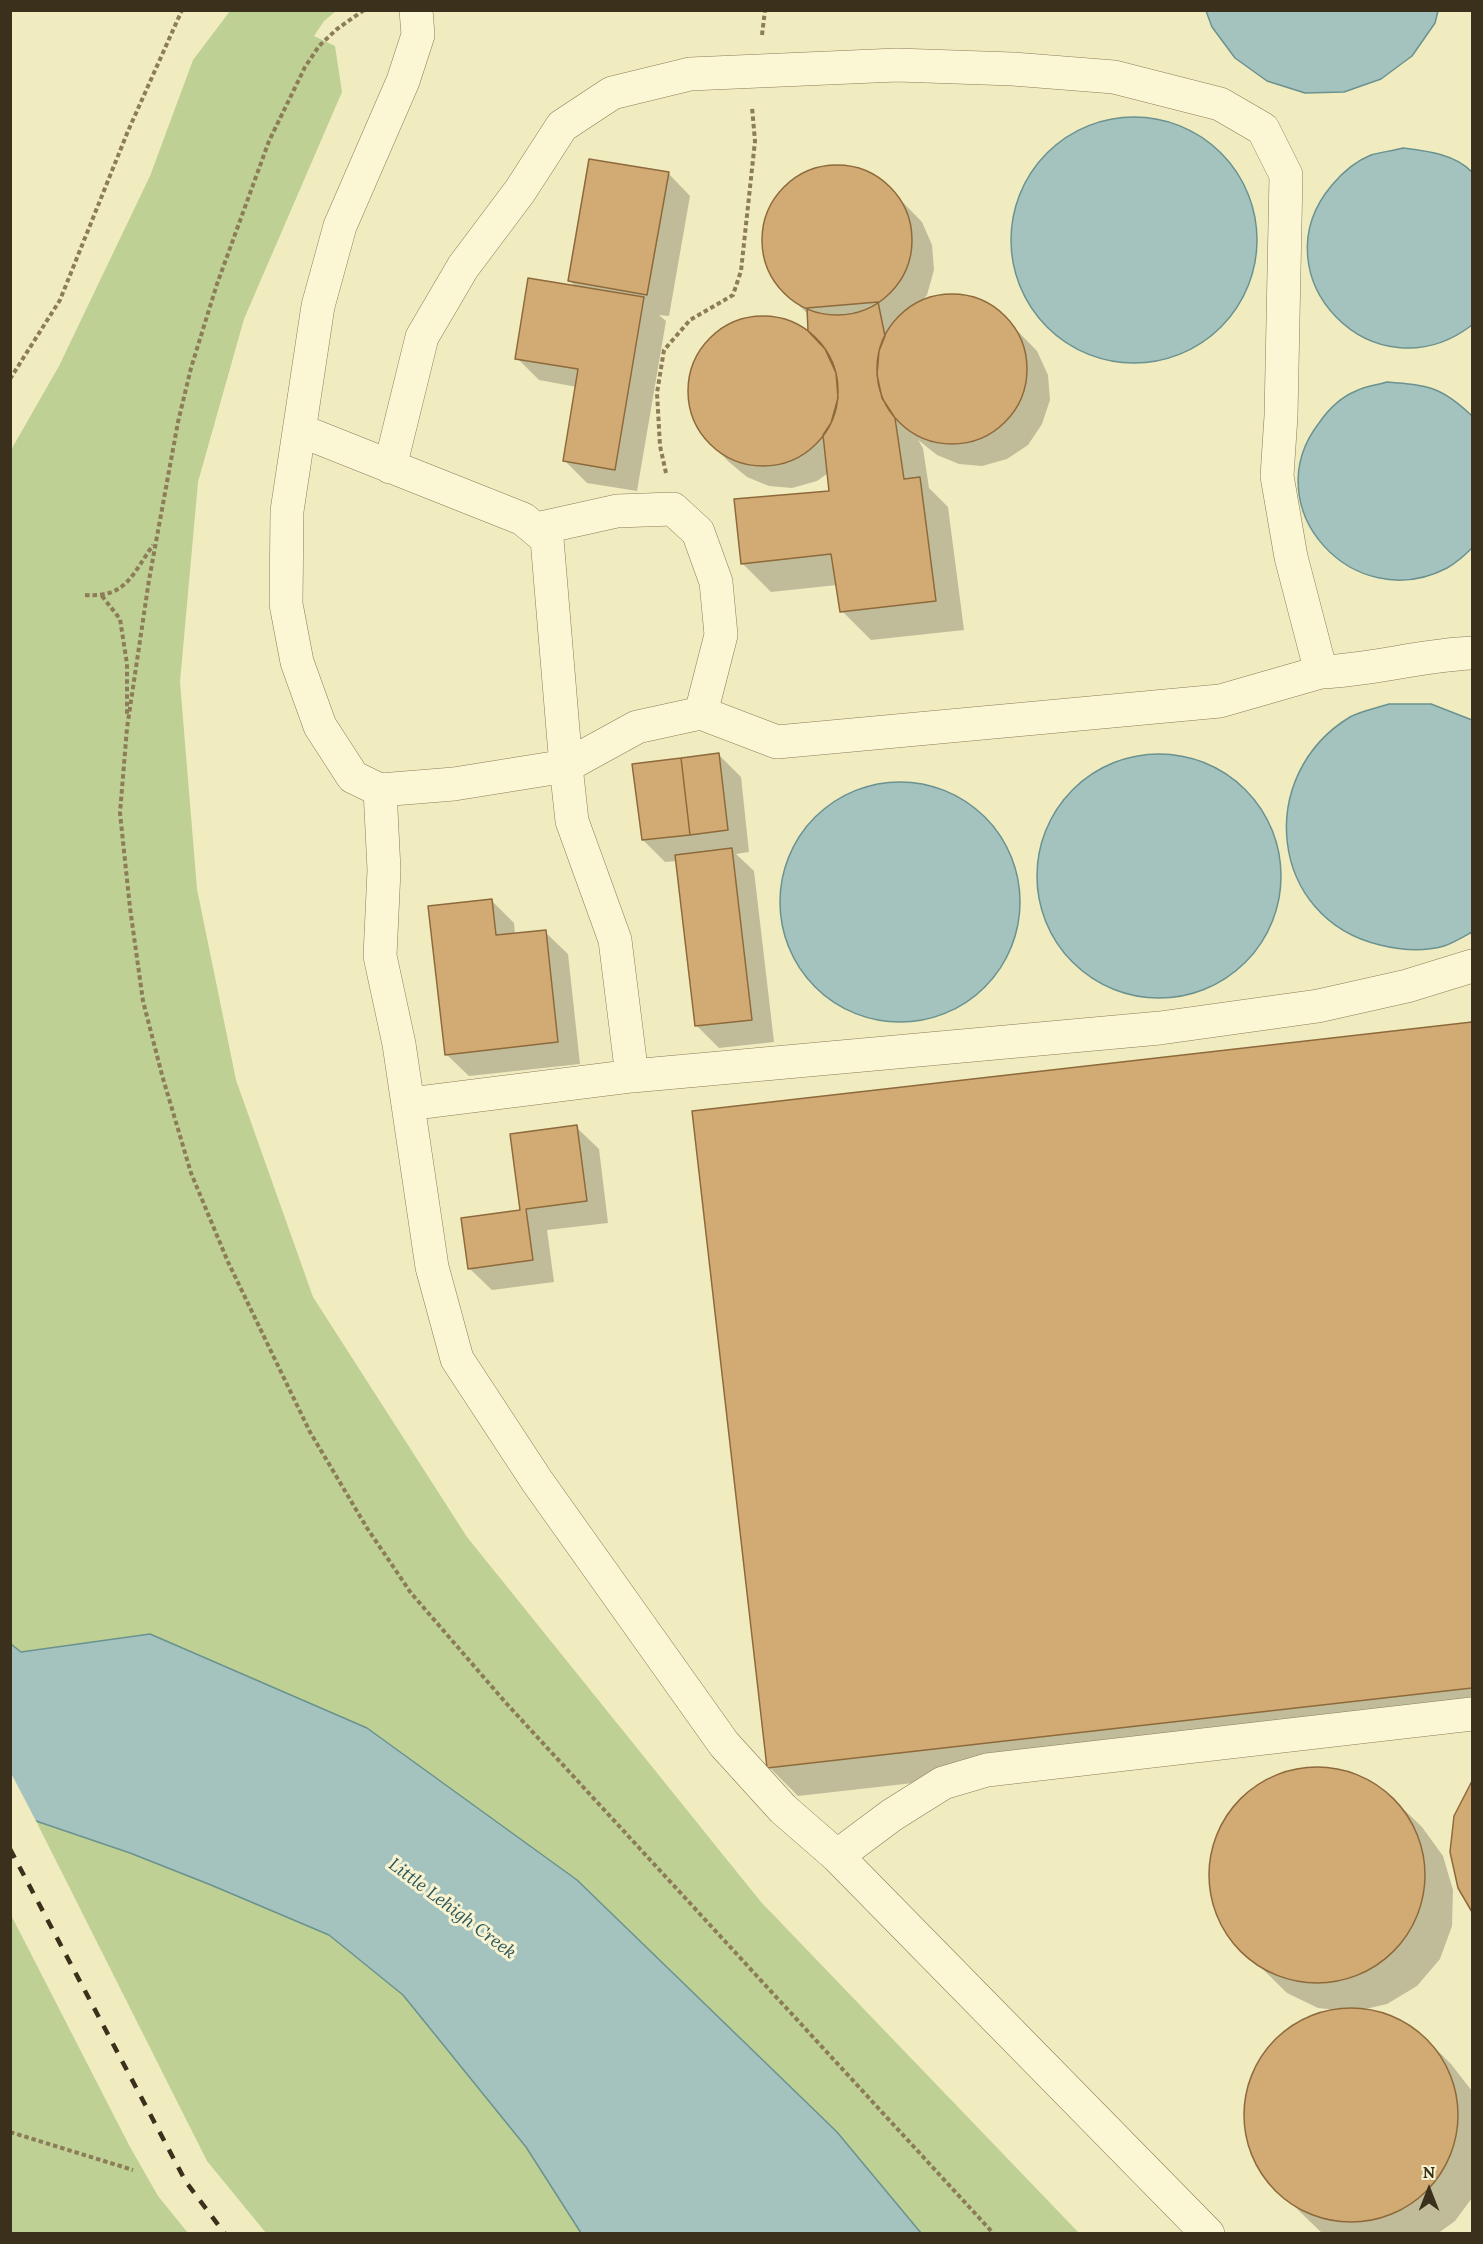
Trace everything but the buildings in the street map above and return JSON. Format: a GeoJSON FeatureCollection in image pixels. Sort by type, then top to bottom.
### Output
{"type":"FeatureCollection","features":[{"type":"Feature","properties":{"kind":"lane"},"geometry":{"type":"LineString","coordinates":[[416,10],[418,35],[403,81],[340,226],[318,306],[287,511],[286,604],[297,662],[320,726],[353,777],[380,790],[454,784],[566,766],[637,727],[701,713],[777,742],[1220,700],[1321,672],[1352,671],[1454,654],[1473,653]]}},
{"type":"Feature","properties":{"kind":"lane"},"geometry":{"type":"LineString","coordinates":[[390,467],[422,337],[463,267],[520,191],[562,126],[612,93],[690,74],[897,65],[1013,69],[1114,77],[1220,104],[1263,129],[1286,175],[1277,476],[1290,557],[1321,672]]}},
{"type":"Feature","properties":{"kind":"lane"},"geometry":{"type":"LineString","coordinates":[[299,430],[523,519],[547,539],[572,821],[615,940],[632,1076]]}},
{"type":"Feature","properties":{"kind":"lane"},"geometry":{"type":"LineString","coordinates":[[536,529],[617,511],[673,509],[698,532],[716,582],[721,635],[701,713]]}},
{"type":"Feature","properties":{"kind":"lane"},"geometry":{"type":"LineString","coordinates":[[380,790],[384,870],[380,956],[399,1044],[432,1267],[457,1359],[537,1481],[724,1744],[783,1809],[837,1856],[1208,2234]]}},
{"type":"Feature","properties":{"kind":"lane"},"geometry":{"type":"LineString","coordinates":[[409,1104],[632,1076],[1160,1028],[1318,1006],[1407,986],[1473,966]]}},
{"type":"Feature","properties":{"kind":"lane"},"geometry":{"type":"LineString","coordinates":[[837,1856],[892,1815],[943,1783],[987,1770],[1473,1714]]}},
{"type":"Feature","properties":{"kind":"path"},"geometry":{"type":"LineString","coordinates":[[10,379],[60,300],[128,130],[182,10]]}},
{"type":"Feature","properties":{"kind":"path"},"geometry":{"type":"LineString","coordinates":[[673,509],[660,446],[657,393],[664,350],[690,320],[733,295],[741,271],[755,141],[752,110],[754,71],[765,10]]}},
{"type":"Feature","properties":{"kind":"path"},"geometry":{"type":"LineString","coordinates":[[84,595],[102,596],[114,592],[125,584],[156,542]]}},
{"type":"Feature","properties":{"kind":"path"},"geometry":{"type":"LineString","coordinates":[[102,596],[120,619],[127,664],[127,728]]}},
{"type":"Feature","properties":{"kind":"path"},"geometry":{"type":"LineString","coordinates":[[10,2132],[133,2170]]}},
{"type":"Feature","properties":{"kind":"green space"},"geometry":{"type":"Polygon","coordinates":[[[230,11],[336,11],[324,21],[314,36],[335,46],[342,92],[244,319],[198,482],[180,682],[197,889],[236,1080],[313,1297],[467,1537],[761,1902],[1079,2233],[921,2233],[837,2132],[150,1634],[21,1652],[11,1644],[11,450],[59,366],[150,176],[193,60],[230,11]]]}},
{"type":"Feature","properties":{"kind":"green space"},"geometry":{"type":"Polygon","coordinates":[[[36,1821],[130,1853],[329,1935],[403,1995],[526,2147],[581,2233],[266,2233],[207,2161],[36,1821]]]}},
{"type":"Feature","properties":{"kind":"green space"},"geometry":{"type":"Polygon","coordinates":[[[11,1915],[130,2147],[158,2196],[188,2233],[11,2233],[11,1915]]]}},
{"type":"Feature","properties":{"kind":"water"},"geometry":{"type":"Polygon","coordinates":[[[1206,10],[1438,11],[1435,23],[1412,56],[1381,79],[1344,92],[1305,93],[1267,81],[1235,58],[1212,27],[1206,10]]]}},
{"type":"Feature","properties":{"kind":"water"},"geometry":{"type":"Polygon","coordinates":[[[1134,117],[1158,120],[1181,127],[1202,138],[1221,153],[1236,172],[1247,193],[1254,216],[1257,240],[1254,264],[1247,287],[1236,308],[1221,327],[1202,342],[1181,353],[1158,360],[1134,363],[1110,360],[1087,353],[1066,342],[1047,327],[1032,308],[1021,287],[1014,264],[1011,240],[1014,216],[1021,193],[1032,172],[1047,153],[1066,138],[1087,127],[1110,120],[1134,117]]]}},
{"type":"Feature","properties":{"kind":"water"},"geometry":{"type":"Polygon","coordinates":[[[1403,148],[1449,157],[1472,172],[1472,325],[1435,344],[1398,348],[1364,338],[1336,317],[1317,289],[1308,256],[1312,220],[1332,185],[1365,158],[1403,148]]]}},
{"type":"Feature","properties":{"kind":"water"},"geometry":{"type":"Polygon","coordinates":[[[1387,382],[1413,384],[1434,389],[1452,399],[1472,416],[1472,548],[1447,568],[1412,579],[1378,578],[1348,566],[1323,545],[1306,519],[1298,488],[1302,455],[1326,413],[1350,394],[1387,382]]]}},
{"type":"Feature","properties":{"kind":"water"},"geometry":{"type":"Polygon","coordinates":[[[1389,704],[1431,704],[1472,720],[1472,932],[1436,948],[1412,950],[1388,947],[1343,930],[1315,907],[1296,877],[1287,843],[1288,808],[1299,773],[1319,742],[1350,717],[1389,704]]]}},
{"type":"Feature","properties":{"kind":"water"},"geometry":{"type":"Polygon","coordinates":[[[1159,754],[1206,763],[1227,775],[1245,790],[1260,808],[1272,829],[1281,876],[1272,923],[1260,944],[1245,962],[1227,977],[1206,989],[1159,998],[1112,989],[1091,977],[1073,962],[1058,944],[1046,923],[1037,876],[1046,829],[1058,808],[1073,790],[1091,775],[1112,763],[1159,754]]]}},
{"type":"Feature","properties":{"kind":"water"},"geometry":{"type":"Polygon","coordinates":[[[900,782],[923,784],[946,791],[967,802],[985,817],[1000,835],[1011,856],[1018,879],[1020,902],[1018,925],[1011,948],[1000,969],[985,987],[967,1002],[946,1013],[923,1020],[900,1022],[877,1020],[854,1013],[833,1002],[815,987],[800,969],[789,948],[782,925],[780,902],[782,879],[789,856],[800,835],[815,817],[833,802],[854,791],[877,784],[900,782]]]}},
{"type":"Feature","properties":{"kind":"water","name":"Little Lehigh Creek"},"geometry":{"type":"Polygon","coordinates":[[[150,1634],[367,1728],[577,1880],[837,2132],[921,2233],[581,2233],[526,2147],[403,1995],[329,1935],[130,1853],[36,1821],[11,1818],[11,1644],[21,1652],[150,1634]]]}},
{"type":"Feature","properties":{"kind":"pier"},"geometry":{"type":"Polygon","coordinates":[[[11,1773],[36,1821],[38,1825],[10,1821],[11,1773]]]}},
{"type":"Feature","properties":{"kind":"railway"},"geometry":{"type":"LineString","coordinates":[[10,1849],[186,2182],[225,2234]]}}]}
